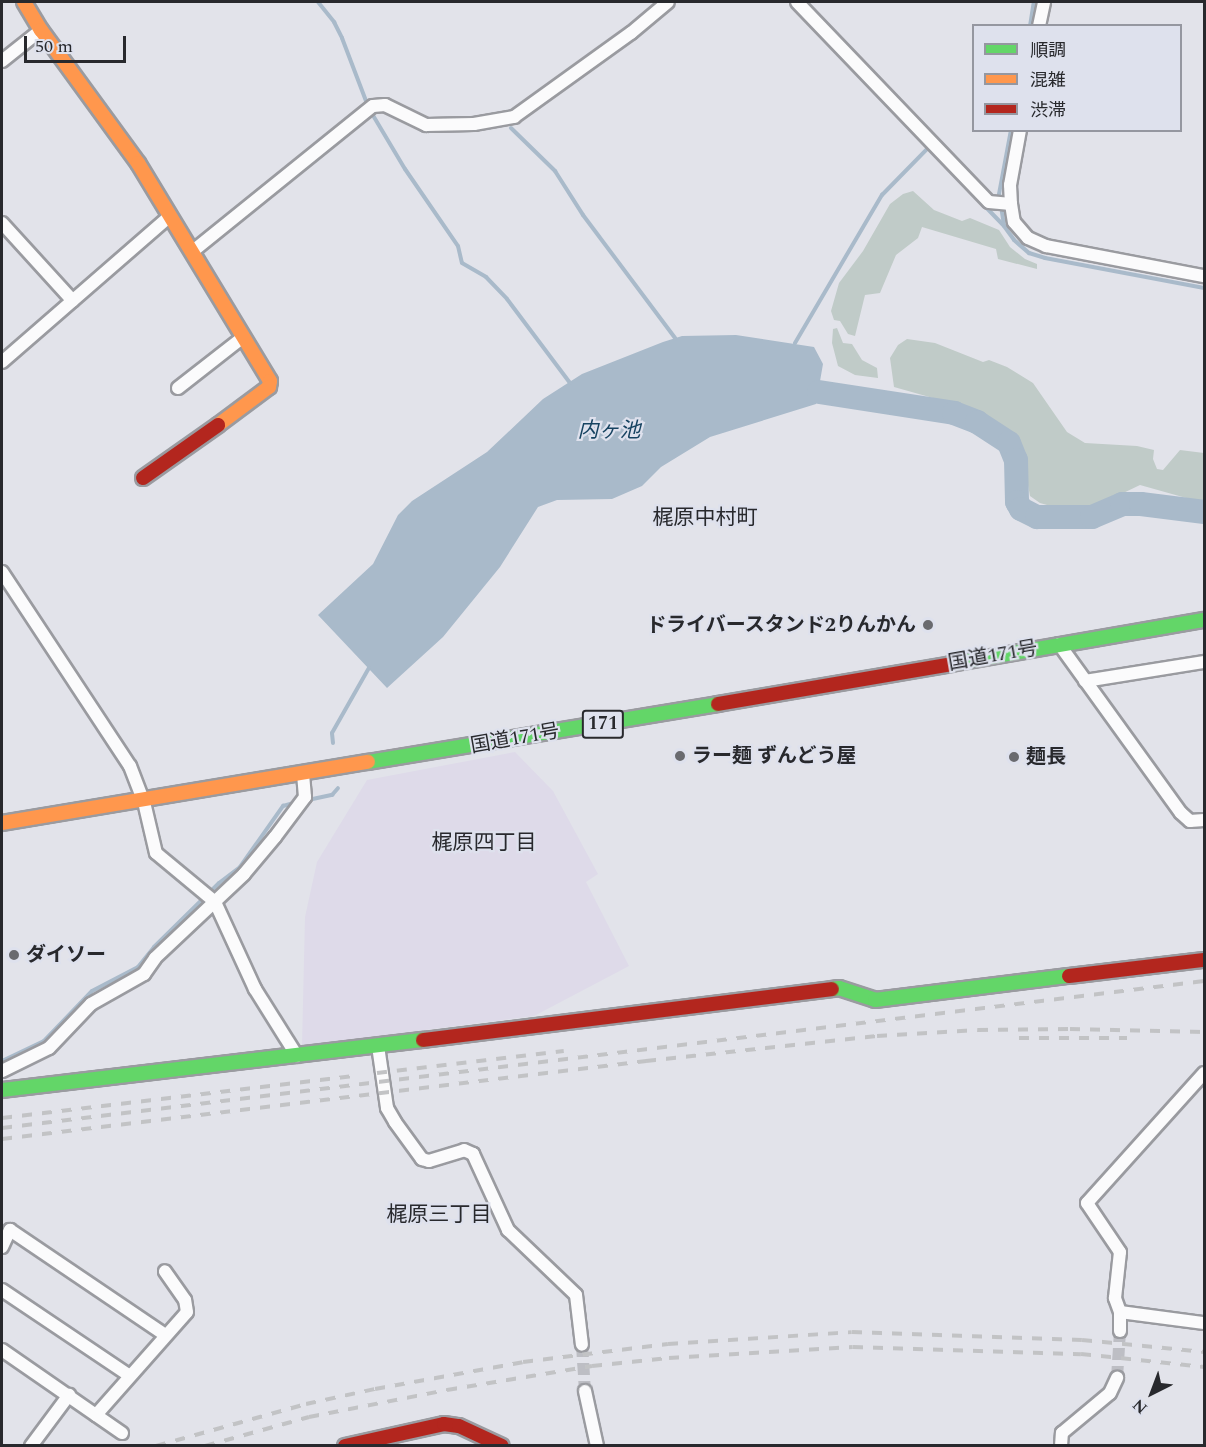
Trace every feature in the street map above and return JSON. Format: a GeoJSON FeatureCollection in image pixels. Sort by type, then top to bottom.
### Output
{"type":"FeatureCollection","features":[{"type":"Feature","properties":{"kind":"main road"},"geometry":{"type":"LineString","coordinates":[[24,2],[41,30],[138,163],[270,381],[269,387],[143,478]]}},
{"type":"Feature","properties":{"kind":"main road","name":"国道171号"},"geometry":{"type":"LineString","coordinates":[[2,824],[144,802],[1204,620]]}},
{"type":"Feature","properties":{"kind":"main road"},"geometry":{"type":"LineString","coordinates":[[2,1090],[297,1056],[839,988],[875,1000],[1204,960]]}},
{"type":"Feature","properties":{"kind":"main road"},"geometry":{"type":"LineString","coordinates":[[345,1446],[444,1424],[459,1426],[502,1446]]}},
{"type":"Feature","properties":{"kind":"street"},"geometry":{"type":"LineString","coordinates":[[193,251],[374,106],[385,105],[426,124],[474,124],[514,117],[631,33],[668,2]]}},
{"type":"Feature","properties":{"kind":"street"},"geometry":{"type":"LineString","coordinates":[[797,2],[989,202],[1011,204]]}},
{"type":"Feature","properties":{"kind":"street"},"geometry":{"type":"LineString","coordinates":[[1039,24],[1044,2]]}},
{"type":"Feature","properties":{"kind":"street"},"geometry":{"type":"LineString","coordinates":[[2,61],[41,30]]}},
{"type":"Feature","properties":{"kind":"street"},"geometry":{"type":"LineString","coordinates":[[1020,132],[1010,185],[1014,222],[1019,231],[1036,243],[1204,276]]}},
{"type":"Feature","properties":{"kind":"street"},"geometry":{"type":"LineString","coordinates":[[2,362],[169,217]]}},
{"type":"Feature","properties":{"kind":"street"},"geometry":{"type":"LineString","coordinates":[[2,223],[73,301]]}},
{"type":"Feature","properties":{"kind":"street"},"geometry":{"type":"LineString","coordinates":[[178,388],[242,338]]}},
{"type":"Feature","properties":{"kind":"street"},"geometry":{"type":"LineString","coordinates":[[2,572],[130,766],[144,802],[156,853],[215,902],[255,989],[297,1056]]}},
{"type":"Feature","properties":{"kind":"street"},"geometry":{"type":"LineString","coordinates":[[1059,644],[1182,813],[1190,821],[1204,820]]}},
{"type":"Feature","properties":{"kind":"street"},"geometry":{"type":"LineString","coordinates":[[1085,681],[1204,662]]}},
{"type":"Feature","properties":{"kind":"street"},"geometry":{"type":"LineString","coordinates":[[2,1071],[49,1048],[91,1004],[144,974],[156,958],[244,874],[302,802],[303,775]]}},
{"type":"Feature","properties":{"kind":"street"},"geometry":{"type":"LineString","coordinates":[[378,1046],[387,1108],[395,1122],[422,1159],[429,1161],[464,1150],[473,1154],[508,1230],[576,1295],[582,1345]]}},
{"type":"Feature","properties":{"kind":"street"},"geometry":{"type":"LineString","coordinates":[[1120,1331],[1120,1312],[1115,1298],[1120,1252],[1087,1203],[1204,1073]]}},
{"type":"Feature","properties":{"kind":"street"},"geometry":{"type":"LineString","coordinates":[[2,1247],[9,1230],[165,1335]]}},
{"type":"Feature","properties":{"kind":"street"},"geometry":{"type":"LineString","coordinates":[[96,1414],[187,1312],[185,1300],[165,1271]]}},
{"type":"Feature","properties":{"kind":"street"},"geometry":{"type":"LineString","coordinates":[[2,1290],[130,1376]]}},
{"type":"Feature","properties":{"kind":"street"},"geometry":{"type":"LineString","coordinates":[[1120,1312],[1204,1323]]}},
{"type":"Feature","properties":{"kind":"street"},"geometry":{"type":"LineString","coordinates":[[2,1350],[122,1433]]}},
{"type":"Feature","properties":{"kind":"street"},"geometry":{"type":"LineString","coordinates":[[1061,1446],[1062,1433],[1103,1400],[1116,1384],[1117,1378]]}},
{"type":"Feature","properties":{"kind":"street"},"geometry":{"type":"LineString","coordinates":[[585,1391],[597,1446]]}},
{"type":"Feature","properties":{"kind":"street"},"geometry":{"type":"LineString","coordinates":[[31,1446],[69,1395]]}},
{"type":"Feature","properties":{"kind":"shaded area"},"geometry":{"type":"Polygon","coordinates":[[[913,191],[934,210],[962,221],[970,218],[999,230],[1010,247],[1025,259],[1037,264],[1037,269],[998,259],[996,249],[922,227],[918,238],[896,255],[880,293],[865,295],[855,336],[848,334],[840,321],[834,320],[831,311],[839,283],[863,251],[890,204],[903,194],[913,191]]]}},
{"type":"Feature","properties":{"kind":"shaded area"},"geometry":{"type":"Polygon","coordinates":[[[837,328],[843,343],[852,344],[862,360],[877,368],[878,378],[855,375],[838,366],[832,343],[833,329],[837,328]]]}},
{"type":"Feature","properties":{"kind":"shaded area"},"geometry":{"type":"Polygon","coordinates":[[[907,339],[935,343],[983,362],[989,360],[1007,367],[1033,383],[1067,432],[1085,443],[1137,446],[1154,450],[1153,459],[1157,469],[1163,470],[1180,450],[1204,453],[1204,503],[1140,485],[1094,507],[1054,507],[1040,503],[1030,496],[1023,457],[1010,433],[988,416],[972,409],[894,387],[890,358],[898,345],[907,339]]]}},
{"type":"Feature","properties":{"kind":"shaded area"},"geometry":{"type":"Polygon","coordinates":[[[515,752],[553,791],[598,874],[586,882],[629,966],[534,1016],[302,1046],[305,917],[317,862],[367,780],[515,752]]]}},
{"type":"Feature","properties":{"kind":"water","name":"内ヶ池"},"geometry":{"type":"Polygon","coordinates":[[[736,335],[814,347],[823,364],[816,404],[710,437],[661,467],[642,486],[612,499],[557,500],[538,507],[500,567],[443,637],[387,688],[318,615],[373,564],[398,515],[412,501],[487,452],[543,399],[582,374],[663,342],[682,336],[736,335]]]}},
{"type":"Feature","properties":{"kind":"waterway"},"geometry":{"type":"LineString","coordinates":[[318,2],[334,22],[342,38],[368,106]]}},
{"type":"Feature","properties":{"kind":"waterway"},"geometry":{"type":"LineString","coordinates":[[1030,24],[1034,2]]}},
{"type":"Feature","properties":{"kind":"waterway"},"geometry":{"type":"LineString","coordinates":[[371,112],[405,169],[458,246],[462,263],[486,277],[507,299],[570,383]]}},
{"type":"Feature","properties":{"kind":"waterway"},"geometry":{"type":"LineString","coordinates":[[511,128],[555,171],[583,215],[675,338]]}},
{"type":"Feature","properties":{"kind":"waterway"},"geometry":{"type":"LineString","coordinates":[[1004,225],[999,194],[1011,132]]}},
{"type":"Feature","properties":{"kind":"waterway"},"geometry":{"type":"LineString","coordinates":[[795,343],[882,195],[929,147],[931,149]]}},
{"type":"Feature","properties":{"kind":"waterway"},"geometry":{"type":"LineString","coordinates":[[944,164],[1004,226],[1014,240],[1029,253],[1204,288]]}},
{"type":"Feature","properties":{"kind":"waterway"},"geometry":{"type":"LineString","coordinates":[[819,392],[954,413],[977,422],[1009,443],[1016,460],[1017,502],[1021,509],[1037,517],[1092,517],[1122,504],[1141,504],[1204,512]]}},
{"type":"Feature","properties":{"kind":"waterway"},"geometry":{"type":"LineString","coordinates":[[333,743],[332,733],[369,668]]}},
{"type":"Feature","properties":{"kind":"waterway"},"geometry":{"type":"LineString","coordinates":[[308,800],[332,795],[338,788]]}},
{"type":"Feature","properties":{"kind":"waterway"},"geometry":{"type":"LineString","coordinates":[[2,1061],[44,1041],[92,991],[138,967],[154,947],[219,883],[240,867],[283,806],[297,802]]}},
{"type":"Feature","properties":{"kind":"tunnel"},"geometry":{"type":"LineString","coordinates":[[1117,1378],[1120,1331]]}},
{"type":"Feature","properties":{"kind":"tunnel"},"geometry":{"type":"LineString","coordinates":[[582,1345],[585,1391]]}},
{"type":"Feature","properties":{"kind":"railway"},"geometry":{"type":"LineString","coordinates":[[2,1128],[1204,981]]}},
{"type":"Feature","properties":{"kind":"railway"},"geometry":{"type":"LineString","coordinates":[[2,1139],[646,1061],[877,1036],[978,1030],[1070,1029],[1204,1032]]}},
{"type":"Feature","properties":{"kind":"railway"},"geometry":{"type":"LineString","coordinates":[[1019,1038],[1127,1038]]}},
{"type":"Feature","properties":{"kind":"railway"},"geometry":{"type":"LineString","coordinates":[[377,1073],[564,1051]]}},
{"type":"Feature","properties":{"kind":"railway"},"geometry":{"type":"LineString","coordinates":[[2,1118],[353,1076]]}},
{"type":"Feature","properties":{"kind":"railway"},"geometry":{"type":"LineString","coordinates":[[156,1446],[306,1404],[375,1389],[523,1362],[668,1344],[852,1332],[1082,1340],[1204,1352]]}},
{"type":"Feature","properties":{"kind":"railway"},"geometry":{"type":"LineString","coordinates":[[205,1446],[309,1417],[447,1390],[592,1366],[669,1358],[853,1347],[1081,1354],[1204,1367]]}},
{"type":"Feature","properties":{"kind":"traffic: fast"},"geometry":{"type":"LineString","coordinates":[[951,664],[1204,620]]}},
{"type":"Feature","properties":{"kind":"traffic: fast"},"geometry":{"type":"LineString","coordinates":[[368,762],[718,704]]}},
{"type":"Feature","properties":{"kind":"traffic: fast"},"geometry":{"type":"LineString","coordinates":[[832,989],[839,988],[875,1000],[1069,976]]}},
{"type":"Feature","properties":{"kind":"traffic: fast"},"geometry":{"type":"LineString","coordinates":[[2,1090],[423,1040]]}},
{"type":"Feature","properties":{"kind":"traffic: slow"},"geometry":{"type":"LineString","coordinates":[[24,2],[41,30],[138,163],[270,381],[269,387],[218,425]]}},
{"type":"Feature","properties":{"kind":"traffic: slow"},"geometry":{"type":"LineString","coordinates":[[2,823],[368,762]]}},
{"type":"Feature","properties":{"kind":"traffic: jam"},"geometry":{"type":"LineString","coordinates":[[143,478],[218,425]]}},
{"type":"Feature","properties":{"kind":"traffic: jam"},"geometry":{"type":"LineString","coordinates":[[718,704],[951,664]]}},
{"type":"Feature","properties":{"kind":"traffic: jam"},"geometry":{"type":"LineString","coordinates":[[1069,976],[1204,960]]}},
{"type":"Feature","properties":{"kind":"traffic: jam"},"geometry":{"type":"LineString","coordinates":[[423,1040],[832,989]]}},
{"type":"Feature","properties":{"kind":"traffic: jam"},"geometry":{"type":"LineString","coordinates":[[345,1446],[444,1424],[459,1426],[502,1446]]}},
{"type":"Feature","properties":{"kind":"place","name":"ドライバースタンド2りんかん"},"geometry":{"type":"Point","coordinates":[928,625]}},
{"type":"Feature","properties":{"kind":"place","name":"ラー麺 ずんどう屋"},"geometry":{"type":"Point","coordinates":[680,756]}},
{"type":"Feature","properties":{"kind":"place","name":"麺長"},"geometry":{"type":"Point","coordinates":[1014,757]}},
{"type":"Feature","properties":{"kind":"place","name":"ダイソー"},"geometry":{"type":"Point","coordinates":[14,955]}},
{"type":"Feature","properties":{"kind":"district","name":"梶原中村町"},"geometry":{"type":"Point","coordinates":[705,518]}},
{"type":"Feature","properties":{"kind":"district","name":"梶原四丁目"},"geometry":{"type":"Point","coordinates":[484,843]}},
{"type":"Feature","properties":{"kind":"district","name":"梶原三丁目"},"geometry":{"type":"Point","coordinates":[439,1215]}}]}
